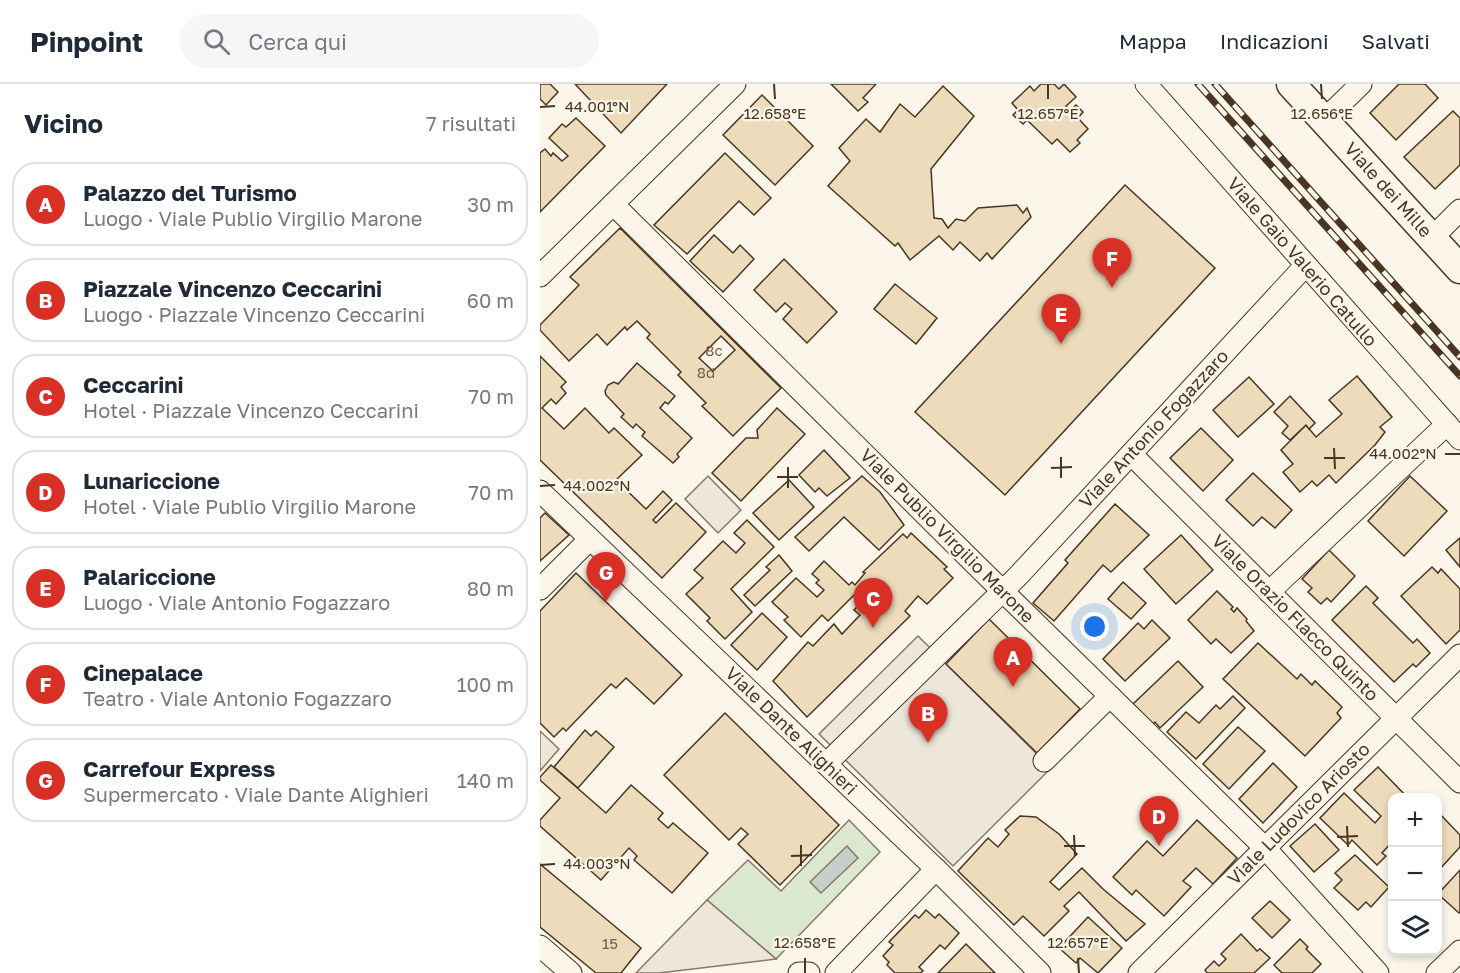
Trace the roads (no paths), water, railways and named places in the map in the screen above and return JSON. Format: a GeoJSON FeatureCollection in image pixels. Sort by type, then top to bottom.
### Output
{"type":"FeatureCollection","features":[{"type":"Feature","properties":{"kind":"street"},"geometry":{"type":"LineString","coordinates":[[540,276],[735,84]]}},
{"type":"Feature","properties":{"kind":"street","name":"Viale Gaio Valerio Catullo"},"geometry":{"type":"LineString","coordinates":[[1146,84],[1453,432]]}},
{"type":"Feature","properties":{"kind":"street","name":"Viale dei Mille"},"geometry":{"type":"LineString","coordinates":[[1291,84],[1460,269]]}},
{"type":"Feature","properties":{"kind":"street"},"geometry":{"type":"LineString","coordinates":[[1324,120],[1361,84]]}},
{"type":"Feature","properties":{"kind":"street","name":"Viale Publio Virgilio Marone"},"geometry":{"type":"LineString","coordinates":[[614,204],[1002,592],[1265,848],[1378,973]]}},
{"type":"Feature","properties":{"kind":"street"},"geometry":{"type":"LineString","coordinates":[[1432,238],[1460,210]]}},
{"type":"Feature","properties":{"kind":"street","name":"Viale Antonio Fogazzaro"},"geometry":{"type":"LineString","coordinates":[[826,765],[1002,592],[1305,266]]}},
{"type":"Feature","properties":{"kind":"street"},"geometry":{"type":"LineString","coordinates":[[1269,592],[1453,432]]}},
{"type":"Feature","properties":{"kind":"street","name":"Viale Orazio Flacco Quinto"},"geometry":{"type":"LineString","coordinates":[[1131,454],[1460,782]]}},
{"type":"Feature","properties":{"kind":"street","name":"Viale Dante Alighieri"},"geometry":{"type":"LineString","coordinates":[[540,491],[936,869],[1040,973]]}},
{"type":"Feature","properties":{"kind":"street"},"geometry":{"type":"LineString","coordinates":[[540,589],[590,539]]}},
{"type":"Feature","properties":{"kind":"street","name":"Viale Ludovico Ariosto"},"geometry":{"type":"LineString","coordinates":[[1139,973],[1460,655]]}},
{"type":"Feature","properties":{"kind":"street"},"geometry":{"type":"LineString","coordinates":[[1044,761],[1110,696]]}},
{"type":"Feature","properties":{"kind":"street"},"geometry":{"type":"LineString","coordinates":[[836,973],[936,869]]}},
{"type":"Feature","properties":{"kind":"street"},"geometry":{"type":"LineString","coordinates":[[540,946],[572,973]]}},
{"type":"Feature","properties":{"kind":"street"},"geometry":{"type":"LineString","coordinates":[[1437,973],[1460,951]]}},
{"type":"Feature","properties":{"kind":"street"},"geometry":{"type":"LineString","coordinates":[[799,973],[809,973]]}},
{"type":"Feature","properties":{"kind":"railway"},"geometry":{"type":"LineString","coordinates":[[1198,84],[1460,376]]}},
{"type":"Feature","properties":{"kind":"railway"},"geometry":{"type":"LineString","coordinates":[[1215,84],[1460,357]]}},
{"type":"Feature","properties":{"kind":"place","name":"Cinepalace"},"geometry":{"type":"Point","coordinates":[1112,288]}},
{"type":"Feature","properties":{"kind":"place","name":"Palariccione"},"geometry":{"type":"Point","coordinates":[1061,344]}},
{"type":"Feature","properties":{"kind":"place","name":"Carrefour Express"},"geometry":{"type":"Point","coordinates":[606,602]}},
{"type":"Feature","properties":{"kind":"place","name":"Ceccarini"},"geometry":{"type":"Point","coordinates":[873,628]}},
{"type":"Feature","properties":{"kind":"place","name":"Palazzo del Turismo"},"geometry":{"type":"Point","coordinates":[1013,687]}},
{"type":"Feature","properties":{"kind":"place","name":"Piazzale Vincenzo Ceccarini"},"geometry":{"type":"Point","coordinates":[928,743]}},
{"type":"Feature","properties":{"kind":"place","name":"Lunariccione"},"geometry":{"type":"Point","coordinates":[1159,846]}}]}
